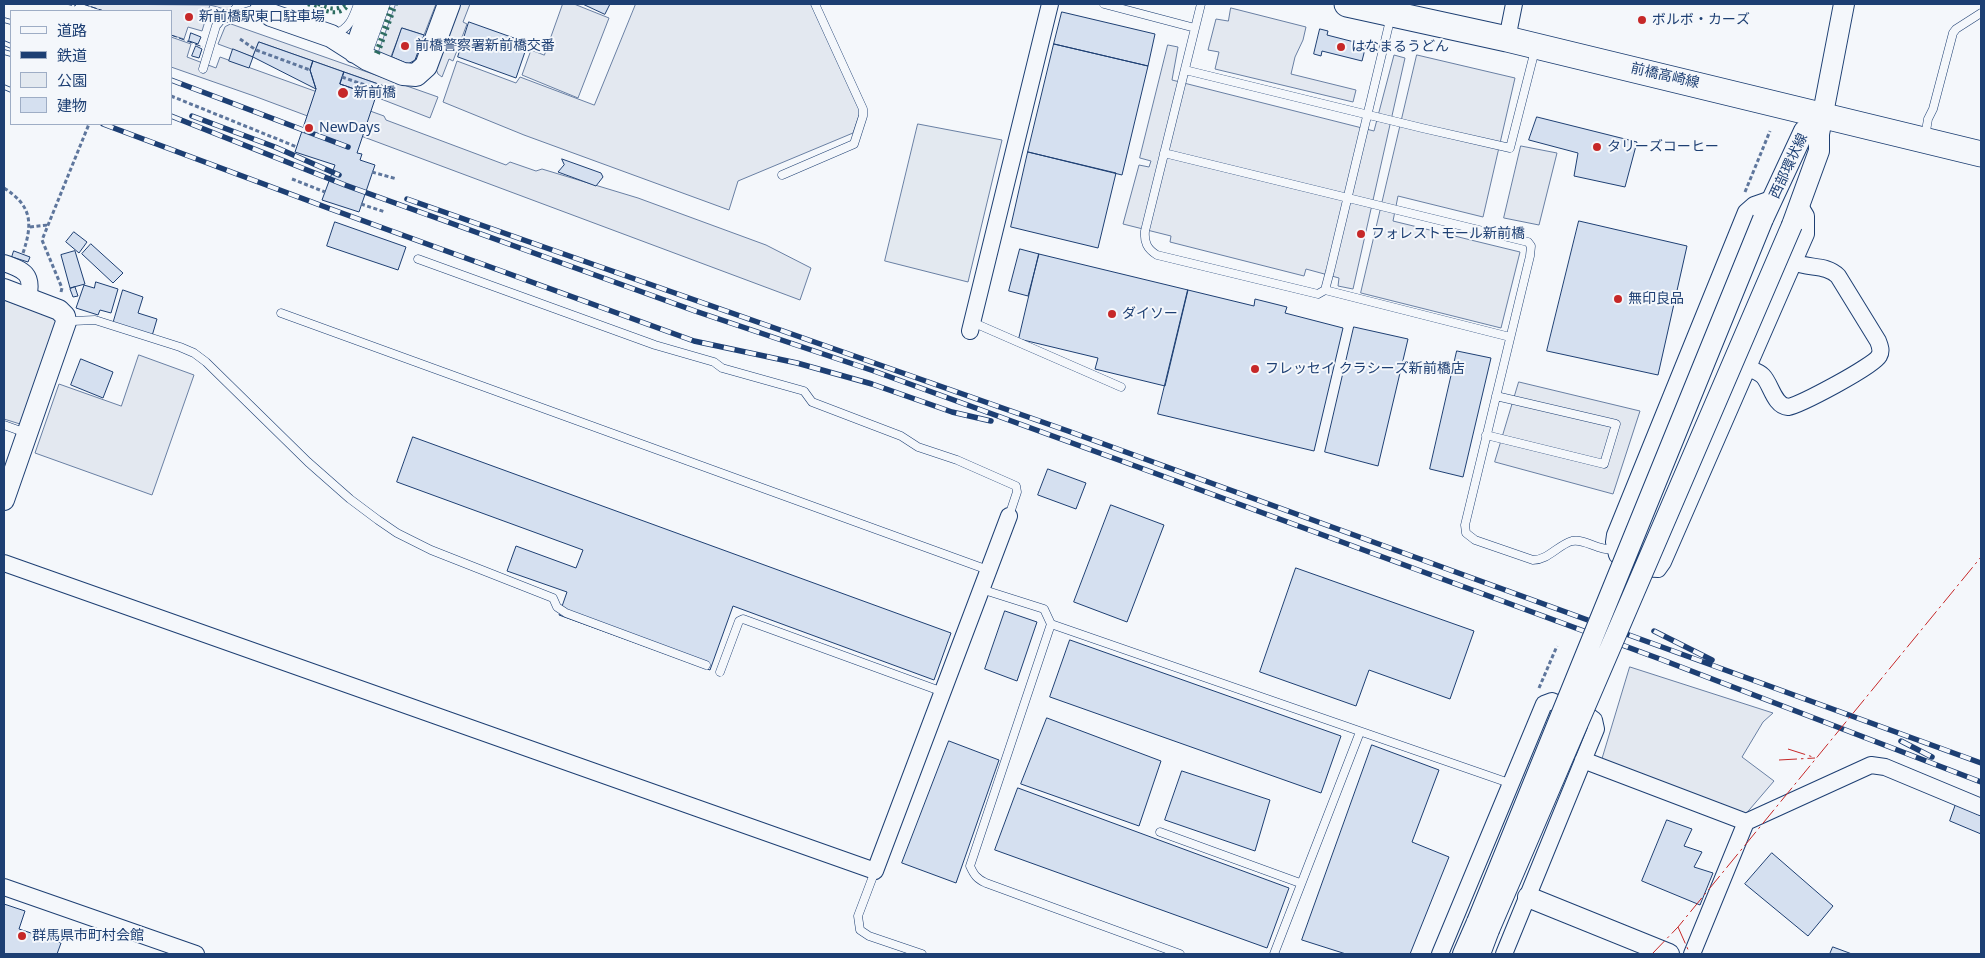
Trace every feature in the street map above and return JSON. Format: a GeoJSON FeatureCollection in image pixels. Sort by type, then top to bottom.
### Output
{"type":"FeatureCollection","features":[{"type":"Feature","properties":{"kind":"main road"},"geometry":{"type":"LineString","coordinates":[[361,55],[372,4]]}},
{"type":"Feature","properties":{"kind":"main road"},"geometry":{"type":"LineString","coordinates":[[263,5],[266,11],[276,17],[331,36],[361,55],[410,76],[420,73],[429,59],[449,4]]}},
{"type":"Feature","properties":{"kind":"main road","name":"前橋高崎線"},"geometry":{"type":"LineString","coordinates":[[1347,4],[1507,39],[1823,114],[1981,154]]}},
{"type":"Feature","properties":{"kind":"street"},"geometry":{"type":"LineString","coordinates":[[971,327],[1050,4]]}},
{"type":"Feature","properties":{"kind":"street"},"geometry":{"type":"LineString","coordinates":[[1507,39],[1514,4]]}},
{"type":"Feature","properties":{"kind":"street"},"geometry":{"type":"LineString","coordinates":[[1823,114],[1844,4]]}},
{"type":"Feature","properties":{"kind":"street","name":"西部環状線"},"geometry":{"type":"LineString","coordinates":[[1483,926],[1763,219],[1804,131],[1823,114]]}},
{"type":"Feature","properties":{"kind":"street","name":"西部環状線"},"geometry":{"type":"LineString","coordinates":[[1483,926],[1800,206],[1819,150],[1819,134],[1823,114]]}},
{"type":"Feature","properties":{"kind":"street"},"geometry":{"type":"LineString","coordinates":[[1774,198],[1754,205],[1746,212],[1615,535],[1617,555],[1632,564],[1650,569],[1658,569],[1663,562],[1806,234],[1806,216],[1800,206]]}},
{"type":"Feature","properties":{"kind":"street"},"geometry":{"type":"LineString","coordinates":[[1748,368],[1761,374],[1778,402],[1784,407],[1788,407],[1851,376],[1872,364],[1880,355],[1878,341],[1834,271],[1829,268],[1803,266],[1794,262]]}},
{"type":"Feature","properties":{"kind":"street"},"geometry":{"type":"LineString","coordinates":[[4,263],[25,272],[30,284],[28,298]]}},
{"type":"Feature","properties":{"kind":"street"},"geometry":{"type":"LineString","coordinates":[[4,289],[59,310],[65,316],[66,325],[4,500]]}},
{"type":"Feature","properties":{"kind":"street"},"geometry":{"type":"LineString","coordinates":[[4,563],[875,871],[1009,516]]}},
{"type":"Feature","properties":{"kind":"street"},"geometry":{"type":"LineString","coordinates":[[1440,954],[1544,704],[1552,701],[1594,720],[1596,730],[1504,954]]}},
{"type":"Feature","properties":{"kind":"street"},"geometry":{"type":"LineString","coordinates":[[1583,760],[1746,822]]}},
{"type":"Feature","properties":{"kind":"street"},"geometry":{"type":"LineString","coordinates":[[1692,954],[1746,822],[1871,764],[1885,767],[1981,807]]}},
{"type":"Feature","properties":{"kind":"street"},"geometry":{"type":"LineString","coordinates":[[4,887],[196,954]]}},
{"type":"Feature","properties":{"kind":"street"},"geometry":{"type":"LineString","coordinates":[[1528,897],[1669,954]]}},
{"type":"Feature","properties":{"kind":"street"},"geometry":{"type":"LineString","coordinates":[[1463,954],[1483,926]]}},
{"type":"Feature","properties":{"kind":"street"},"geometry":{"type":"LineString","coordinates":[[1480,954],[1483,926]]}},
{"type":"Feature","properties":{"kind":"lane"},"geometry":{"type":"LineString","coordinates":[[331,36],[348,27],[352,22],[358,4]]}},
{"type":"Feature","properties":{"kind":"lane"},"geometry":{"type":"LineString","coordinates":[[361,55],[386,4]]}},
{"type":"Feature","properties":{"kind":"lane"},"geometry":{"type":"LineString","coordinates":[[782,176],[854,144],[863,116],[864,109],[815,4]]}},
{"type":"Feature","properties":{"kind":"lane"},"geometry":{"type":"LineString","coordinates":[[1104,4],[1195,28]]}},
{"type":"Feature","properties":{"kind":"lane"},"geometry":{"type":"LineString","coordinates":[[1201,4],[1144,236],[1146,246],[1157,255],[1318,294],[1325,290],[1510,337]]}},
{"type":"Feature","properties":{"kind":"lane"},"geometry":{"type":"LineString","coordinates":[[203,69],[216,26],[221,20],[263,5]]}},
{"type":"Feature","properties":{"kind":"lane"},"geometry":{"type":"LineString","coordinates":[[1924,141],[1928,119],[1933,109],[1953,33],[1956,29],[1981,13]]}},
{"type":"Feature","properties":{"kind":"lane"},"geometry":{"type":"LineString","coordinates":[[1325,290],[1392,14]]}},
{"type":"Feature","properties":{"kind":"lane"},"geometry":{"type":"LineString","coordinates":[[1184,70],[1510,148],[1536,46]]}},
{"type":"Feature","properties":{"kind":"lane"},"geometry":{"type":"LineString","coordinates":[[1164,152],[1528,242],[1531,246],[1530,256],[1465,524],[1466,533],[1475,540],[1533,560],[1540,560],[1572,542],[1606,550],[1615,549]]}},
{"type":"Feature","properties":{"kind":"lane"},"geometry":{"type":"LineString","coordinates":[[418,259],[655,345],[714,362],[722,368],[804,391],[812,402],[901,436],[918,447],[957,460],[1016,486],[1017,492],[1009,516]]}},
{"type":"Feature","properties":{"kind":"lane"},"geometry":{"type":"LineString","coordinates":[[281,313],[988,570]]}},
{"type":"Feature","properties":{"kind":"lane"},"geometry":{"type":"LineString","coordinates":[[65,316],[72,321],[88,320],[101,322],[180,346],[194,353],[206,362],[308,462],[350,499],[397,533],[432,550],[553,598],[557,607],[566,613],[706,665]]}},
{"type":"Feature","properties":{"kind":"lane"},"geometry":{"type":"LineString","coordinates":[[971,327],[1121,387]]}},
{"type":"Feature","properties":{"kind":"lane"},"geometry":{"type":"LineString","coordinates":[[1486,435],[1604,464],[1616,424],[1496,396]]}},
{"type":"Feature","properties":{"kind":"lane"},"geometry":{"type":"LineString","coordinates":[[4,425],[28,433]]}},
{"type":"Feature","properties":{"kind":"lane"},"geometry":{"type":"LineString","coordinates":[[981,589],[1044,609],[1051,624],[970,866],[978,879],[986,884],[1180,954]]}},
{"type":"Feature","properties":{"kind":"lane"},"geometry":{"type":"LineString","coordinates":[[720,672],[739,621],[743,619],[943,692]]}},
{"type":"Feature","properties":{"kind":"lane"},"geometry":{"type":"LineString","coordinates":[[1051,624],[1512,784]]}},
{"type":"Feature","properties":{"kind":"lane"},"geometry":{"type":"LineString","coordinates":[[1274,954],[1360,732]]}},
{"type":"Feature","properties":{"kind":"lane"},"geometry":{"type":"LineString","coordinates":[[1160,832],[1300,883]]}},
{"type":"Feature","properties":{"kind":"lane"},"geometry":{"type":"LineString","coordinates":[[875,871],[858,916],[860,930],[869,936],[922,954]]}},
{"type":"Feature","properties":{"kind":"path"},"geometry":{"type":"LineString","coordinates":[[240,39],[256,50],[310,70]]}},
{"type":"Feature","properties":{"kind":"path"},"geometry":{"type":"LineString","coordinates":[[342,78],[382,92]]}},
{"type":"Feature","properties":{"kind":"path"},"geometry":{"type":"LineString","coordinates":[[172,96],[297,147]]}},
{"type":"Feature","properties":{"kind":"path"},"geometry":{"type":"LineString","coordinates":[[62,288],[42,240],[89,125]]}},
{"type":"Feature","properties":{"kind":"path"},"geometry":{"type":"LineString","coordinates":[[372,172],[397,180]]}},
{"type":"Feature","properties":{"kind":"path"},"geometry":{"type":"LineString","coordinates":[[292,179],[325,192]]}},
{"type":"Feature","properties":{"kind":"path"},"geometry":{"type":"LineString","coordinates":[[4,188],[20,201],[28,213],[30,233],[22,255]]}},
{"type":"Feature","properties":{"kind":"path"},"geometry":{"type":"LineString","coordinates":[[362,204],[386,212]]}},
{"type":"Feature","properties":{"kind":"path"},"geometry":{"type":"LineString","coordinates":[[30,226],[48,225]]}},
{"type":"Feature","properties":{"kind":"green space"},"geometry":{"type":"Polygon","coordinates":[[[918,124],[1002,140],[968,282],[885,261],[918,124]]]}},
{"type":"Feature","properties":{"kind":"shaded area","name":"新前橋駅東口駐車場"},"geometry":{"type":"Polygon","coordinates":[[[83,4],[210,5],[202,31],[188,27],[184,39],[172,35],[172,10],[101,10],[83,4]]]}},
{"type":"Feature","properties":{"kind":"shaded area"},"geometry":{"type":"Polygon","coordinates":[[[234,4],[228,10],[210,5],[234,4]]]}},
{"type":"Feature","properties":{"kind":"shaded area"},"geometry":{"type":"Polygon","coordinates":[[[396,4],[436,4],[424,35],[402,28],[390,59],[378,54],[396,4]]]}},
{"type":"Feature","properties":{"kind":"shaded area"},"geometry":{"type":"Polygon","coordinates":[[[457,4],[470,4],[463,22],[467,24],[453,61],[449,59],[442,77],[436,69],[457,4]]]}},
{"type":"Feature","properties":{"kind":"shaded area"},"geometry":{"type":"Polygon","coordinates":[[[563,4],[574,4],[609,18],[578,98],[522,75],[531,50],[544,55],[563,4]]]}},
{"type":"Feature","properties":{"kind":"shaded area"},"geometry":{"type":"Polygon","coordinates":[[[636,4],[811,4],[861,110],[853,133],[738,181],[729,210],[524,135],[443,102],[457,61],[516,83],[520,77],[594,105],[636,4]]]}},
{"type":"Feature","properties":{"kind":"shaded area"},"geometry":{"type":"Polygon","coordinates":[[[1231,8],[1306,27],[1291,74],[1356,90],[1353,102],[1215,69],[1219,52],[1208,50],[1216,19],[1228,21],[1231,8]]]}},
{"type":"Feature","properties":{"kind":"shaded area"},"geometry":{"type":"Polygon","coordinates":[[[231,24],[438,97],[430,118],[379,98],[384,86],[259,42],[253,57],[218,44],[225,27],[231,24]]]}},
{"type":"Feature","properties":{"kind":"shaded area"},"geometry":{"type":"Polygon","coordinates":[[[172,37],[191,44],[187,57],[216,68],[220,57],[384,116],[386,120],[506,165],[510,162],[536,171],[542,169],[638,198],[766,245],[811,268],[800,300],[254,96],[172,67],[172,37]]]}},
{"type":"Feature","properties":{"kind":"shaded area"},"geometry":{"type":"Polygon","coordinates":[[[1168,45],[1178,47],[1172,80],[1374,131],[1394,55],[1405,58],[1353,289],[1338,286],[1339,278],[1306,269],[1304,276],[1170,242],[1171,236],[1123,224],[1139,165],[1149,167],[1151,161],[1140,158],[1168,45]]]}},
{"type":"Feature","properties":{"kind":"shaded area"},"geometry":{"type":"Polygon","coordinates":[[[1417,55],[1515,78],[1483,217],[1398,196],[1393,221],[1520,252],[1501,328],[1361,293],[1417,55]]]}},
{"type":"Feature","properties":{"kind":"shaded area"},"geometry":{"type":"Polygon","coordinates":[[[1521,146],[1557,153],[1539,225],[1504,218],[1521,146]]]}},
{"type":"Feature","properties":{"kind":"shaded area"},"geometry":{"type":"Polygon","coordinates":[[[4,300],[57,319],[20,424],[4,419],[4,300]]]}},
{"type":"Feature","properties":{"kind":"shaded area"},"geometry":{"type":"Polygon","coordinates":[[[139,355],[194,375],[152,495],[35,453],[59,384],[121,406],[139,355]]]}},
{"type":"Feature","properties":{"kind":"shaded area"},"geometry":{"type":"Polygon","coordinates":[[[1519,382],[1640,411],[1613,494],[1495,462],[1519,382]]]}},
{"type":"Feature","properties":{"kind":"shaded area"},"geometry":{"type":"Polygon","coordinates":[[[1630,667],[1773,713],[1763,722],[1742,757],[1774,781],[1744,816],[1602,760],[1630,667]]]}},
{"type":"Feature","properties":{"kind":"building"},"geometry":{"type":"Polygon","coordinates":[[[583,4],[610,4],[605,14],[583,4]]]}},
{"type":"Feature","properties":{"kind":"building"},"geometry":{"type":"Polygon","coordinates":[[[1062,12],[1155,34],[1148,66],[1054,44],[1062,12]]]}},
{"type":"Feature","properties":{"kind":"building"},"geometry":{"type":"Polygon","coordinates":[[[469,22],[528,43],[516,78],[458,57],[469,22]]]}},
{"type":"Feature","properties":{"kind":"building"},"geometry":{"type":"Polygon","coordinates":[[[402,28],[424,35],[415,60],[408,64],[392,57],[402,28]]]}},
{"type":"Feature","properties":{"kind":"building"},"geometry":{"type":"Polygon","coordinates":[[[1320,29],[1328,31],[1327,35],[1366,45],[1362,61],[1322,51],[1321,56],[1314,54],[1320,29]]]}},
{"type":"Feature","properties":{"kind":"building"},"geometry":{"type":"Polygon","coordinates":[[[191,33],[201,37],[198,44],[189,41],[191,33]]]}},
{"type":"Feature","properties":{"kind":"building"},"geometry":{"type":"Polygon","coordinates":[[[259,42],[313,61],[310,70],[316,89],[253,57],[259,42]]]}},
{"type":"Feature","properties":{"kind":"building"},"geometry":{"type":"Polygon","coordinates":[[[1054,44],[1148,66],[1122,175],[1028,152],[1054,44]]]}},
{"type":"Feature","properties":{"kind":"building"},"geometry":{"type":"Polygon","coordinates":[[[196,46],[202,49],[199,58],[192,56],[196,46]]]}},
{"type":"Feature","properties":{"kind":"building"},"geometry":{"type":"Polygon","coordinates":[[[233,49],[253,57],[249,68],[229,61],[233,49]]]}},
{"type":"Feature","properties":{"kind":"building"},"geometry":{"type":"Polygon","coordinates":[[[313,61],[344,72],[340,84],[376,96],[357,153],[362,154],[360,160],[375,165],[359,212],[322,200],[335,165],[295,152],[316,89],[310,70],[313,61]]]}},
{"type":"Feature","properties":{"kind":"building"},"geometry":{"type":"Polygon","coordinates":[[[344,72],[384,86],[379,98],[340,84],[344,72]]]}},
{"type":"Feature","properties":{"kind":"building","name":"タリーズコーヒー"},"geometry":{"type":"Polygon","coordinates":[[[1537,117],[1637,142],[1625,187],[1574,176],[1578,153],[1529,140],[1537,117]]]}},
{"type":"Feature","properties":{"kind":"building"},"geometry":{"type":"Polygon","coordinates":[[[1028,152],[1116,173],[1098,248],[1011,227],[1028,152]]]}},
{"type":"Feature","properties":{"kind":"building"},"geometry":{"type":"Polygon","coordinates":[[[562,159],[601,173],[603,177],[596,186],[558,172],[564,165],[562,159]]]}},
{"type":"Feature","properties":{"kind":"building","name":"無印良品"},"geometry":{"type":"Polygon","coordinates":[[[1579,221],[1687,246],[1658,375],[1547,351],[1579,221]]]}},
{"type":"Feature","properties":{"kind":"building"},"geometry":{"type":"Polygon","coordinates":[[[335,222],[406,247],[398,270],[327,246],[335,222]]]}},
{"type":"Feature","properties":{"kind":"building"},"geometry":{"type":"Polygon","coordinates":[[[74,232],[87,242],[79,253],[66,242],[74,232]]]}},
{"type":"Feature","properties":{"kind":"building"},"geometry":{"type":"Polygon","coordinates":[[[91,244],[123,273],[113,283],[82,254],[91,244]]]}},
{"type":"Feature","properties":{"kind":"building"},"geometry":{"type":"Polygon","coordinates":[[[1020,249],[1039,254],[1028,296],[1009,291],[1020,249]]]}},
{"type":"Feature","properties":{"kind":"building"},"geometry":{"type":"Polygon","coordinates":[[[14,251],[30,257],[28,262],[12,257],[14,251]]]}},
{"type":"Feature","properties":{"kind":"building"},"geometry":{"type":"Polygon","coordinates":[[[75,251],[85,284],[70,288],[61,255],[75,251]]]}},
{"type":"Feature","properties":{"kind":"building"},"geometry":{"type":"Polygon","coordinates":[[[1039,254],[1188,290],[1165,386],[1095,369],[1098,358],[1019,339],[1039,254]]]}},
{"type":"Feature","properties":{"kind":"building"},"geometry":{"type":"Polygon","coordinates":[[[96,282],[118,289],[111,313],[100,310],[98,315],[76,308],[84,285],[94,288],[96,282]]]}},
{"type":"Feature","properties":{"kind":"building"},"geometry":{"type":"Polygon","coordinates":[[[75,287],[78,296],[73,297],[70,289],[75,287]]]}},
{"type":"Feature","properties":{"kind":"building"},"geometry":{"type":"Polygon","coordinates":[[[123,290],[143,297],[138,313],[157,319],[152,336],[113,324],[123,290]]]}},
{"type":"Feature","properties":{"kind":"building"},"geometry":{"type":"Polygon","coordinates":[[[1188,290],[1254,306],[1255,299],[1287,307],[1285,313],[1343,328],[1314,451],[1158,414],[1188,290]]]}},
{"type":"Feature","properties":{"kind":"building"},"geometry":{"type":"Polygon","coordinates":[[[1354,327],[1408,339],[1378,466],[1325,452],[1354,327]]]}},
{"type":"Feature","properties":{"kind":"building"},"geometry":{"type":"Polygon","coordinates":[[[1457,351],[1491,358],[1463,477],[1430,469],[1457,351]]]}},
{"type":"Feature","properties":{"kind":"building"},"geometry":{"type":"Polygon","coordinates":[[[81,359],[113,372],[103,398],[71,385],[81,359]]]}},
{"type":"Feature","properties":{"kind":"building"},"geometry":{"type":"Polygon","coordinates":[[[413,437],[951,633],[934,680],[733,606],[710,670],[559,615],[567,592],[507,571],[516,546],[576,568],[583,550],[397,482],[413,437]]]}},
{"type":"Feature","properties":{"kind":"building"},"geometry":{"type":"Polygon","coordinates":[[[1048,469],[1086,483],[1076,509],[1038,495],[1048,469]]]}},
{"type":"Feature","properties":{"kind":"building"},"geometry":{"type":"Polygon","coordinates":[[[1111,505],[1164,525],[1127,622],[1074,602],[1111,505]]]}},
{"type":"Feature","properties":{"kind":"building"},"geometry":{"type":"Polygon","coordinates":[[[1296,568],[1474,631],[1450,699],[1369,670],[1356,706],[1260,672],[1296,568]]]}},
{"type":"Feature","properties":{"kind":"building"},"geometry":{"type":"Polygon","coordinates":[[[1005,611],[1037,622],[1017,681],[985,669],[1005,611]]]}},
{"type":"Feature","properties":{"kind":"building"},"geometry":{"type":"Polygon","coordinates":[[[1070,640],[1341,736],[1321,793],[1050,697],[1070,640]]]}},
{"type":"Feature","properties":{"kind":"building"},"geometry":{"type":"Polygon","coordinates":[[[1047,718],[1161,761],[1139,826],[1021,784],[1047,718]]]}},
{"type":"Feature","properties":{"kind":"building"},"geometry":{"type":"Polygon","coordinates":[[[949,741],[999,760],[956,883],[902,863],[949,741]]]}},
{"type":"Feature","properties":{"kind":"building"},"geometry":{"type":"Polygon","coordinates":[[[1372,745],[1439,770],[1412,842],[1449,857],[1410,954],[1346,954],[1302,940],[1372,745]]]}},
{"type":"Feature","properties":{"kind":"building"},"geometry":{"type":"Polygon","coordinates":[[[1182,771],[1270,800],[1255,851],[1165,820],[1182,771]]]}},
{"type":"Feature","properties":{"kind":"building"},"geometry":{"type":"Polygon","coordinates":[[[1018,788],[1289,888],[1267,948],[995,850],[1018,788]]]}},
{"type":"Feature","properties":{"kind":"building"},"geometry":{"type":"Polygon","coordinates":[[[1956,804],[1981,816],[1981,834],[1950,821],[1956,804]]]}},
{"type":"Feature","properties":{"kind":"building"},"geometry":{"type":"Polygon","coordinates":[[[1667,820],[1692,829],[1684,846],[1702,852],[1694,867],[1713,873],[1700,905],[1642,881],[1667,820]]]}},
{"type":"Feature","properties":{"kind":"building"},"geometry":{"type":"Polygon","coordinates":[[[1772,853],[1833,906],[1808,936],[1745,884],[1772,853]]]}},
{"type":"Feature","properties":{"kind":"building","name":"群馬県市町村会館"},"geometry":{"type":"Polygon","coordinates":[[[4,904],[25,911],[19,929],[61,943],[57,954],[4,954],[4,904]]]}},
{"type":"Feature","properties":{"kind":"building"},"geometry":{"type":"Polygon","coordinates":[[[1833,947],[1852,954],[1830,954],[1833,947]]]}},
{"type":"Feature","properties":{"kind":"railway"},"geometry":{"type":"LineString","coordinates":[[4,20],[10,22]]}},
{"type":"Feature","properties":{"kind":"railway"},"geometry":{"type":"LineString","coordinates":[[4,43],[10,46]]}},
{"type":"Feature","properties":{"kind":"railway"},"geometry":{"type":"LineString","coordinates":[[4,52],[10,54]]}},
{"type":"Feature","properties":{"kind":"railway"},"geometry":{"type":"LineString","coordinates":[[172,80],[348,147]]}},
{"type":"Feature","properties":{"kind":"railway"},"geometry":{"type":"LineString","coordinates":[[4,87],[10,90]]}},
{"type":"Feature","properties":{"kind":"railway"},"geometry":{"type":"LineString","coordinates":[[172,116],[345,185],[695,311],[874,371],[1138,467],[1660,659],[1981,782]]}},
{"type":"Feature","properties":{"kind":"railway"},"geometry":{"type":"LineString","coordinates":[[192,116],[275,147],[339,175]]}},
{"type":"Feature","properties":{"kind":"railway"},"geometry":{"type":"LineString","coordinates":[[106,125],[694,341],[797,363],[872,384],[952,412],[991,421]]}},
{"type":"Feature","properties":{"kind":"railway"},"geometry":{"type":"LineString","coordinates":[[407,199],[1068,431],[1981,763]]}},
{"type":"Feature","properties":{"kind":"railway"},"geometry":{"type":"LineString","coordinates":[[1654,631],[1712,660]]}},
{"type":"Feature","properties":{"kind":"railway"},"geometry":{"type":"LineString","coordinates":[[1901,741],[1932,757]]}},
{"type":"Feature","properties":{"kind":"hedge"},"geometry":{"type":"LineString","coordinates":[[308,4],[330,12],[345,9],[349,4]]}},
{"type":"Feature","properties":{"kind":"hedge"},"geometry":{"type":"LineString","coordinates":[[318,4],[335,9],[345,4]]}},
{"type":"Feature","properties":{"kind":"hedge"},"geometry":{"type":"LineString","coordinates":[[376,53],[392,4]]}},
{"type":"Feature","properties":{"kind":"hedge"},"geometry":{"type":"LineString","coordinates":[[378,54],[396,4]]}},
{"type":"Feature","properties":{"kind":"fence"},"geometry":{"type":"LineString","coordinates":[[66,4],[75,6],[76,4]]}},
{"type":"Feature","properties":{"kind":"fence"},"geometry":{"type":"LineString","coordinates":[[83,4],[101,10]]}},
{"type":"Feature","properties":{"kind":"fence"},"geometry":{"type":"LineString","coordinates":[[172,35],[203,47]]}},
{"type":"Feature","properties":{"kind":"power"},"geometry":{"type":"LineString","coordinates":[[1652,954],[1678,927],[1981,557]]}},
{"type":"Feature","properties":{"kind":"power"},"geometry":{"type":"LineString","coordinates":[[1788,749],[1813,757]]}},
{"type":"Feature","properties":{"kind":"power"},"geometry":{"type":"LineString","coordinates":[[1779,760],[1815,758]]}},
{"type":"Feature","properties":{"kind":"power"},"geometry":{"type":"LineString","coordinates":[[1678,927],[1690,954]]}},
{"type":"Feature","properties":{"kind":"place","name":"新前橋駅東口駐車場"},"geometry":{"type":"Point","coordinates":[189,17]}},
{"type":"Feature","properties":{"kind":"place","name":"ボルボ・カーズ"},"geometry":{"type":"Point","coordinates":[1642,20]}},
{"type":"Feature","properties":{"kind":"place","name":"前橋警察署新前橋交番"},"geometry":{"type":"Point","coordinates":[405,46]}},
{"type":"Feature","properties":{"kind":"place","name":"はなまるうどん"},"geometry":{"type":"Point","coordinates":[1341,47]}},
{"type":"Feature","properties":{"kind":"place","name":"新前橋"},"geometry":{"type":"Point","coordinates":[343,93]}},
{"type":"Feature","properties":{"kind":"place","name":"NewDays"},"geometry":{"type":"Point","coordinates":[309,128]}},
{"type":"Feature","properties":{"kind":"place","name":"タリーズコーヒー"},"geometry":{"type":"Point","coordinates":[1597,147]}},
{"type":"Feature","properties":{"kind":"place","name":"フォレストモール新前橋"},"geometry":{"type":"Point","coordinates":[1361,234]}},
{"type":"Feature","properties":{"kind":"place","name":"無印良品"},"geometry":{"type":"Point","coordinates":[1618,299]}},
{"type":"Feature","properties":{"kind":"place","name":"ダイソー"},"geometry":{"type":"Point","coordinates":[1112,314]}},
{"type":"Feature","properties":{"kind":"place","name":"フレッセイ クラシーズ新前橋店"},"geometry":{"type":"Point","coordinates":[1255,369]}},
{"type":"Feature","properties":{"kind":"place","name":"群馬県市町村会館"},"geometry":{"type":"Point","coordinates":[22,936]}}]}
